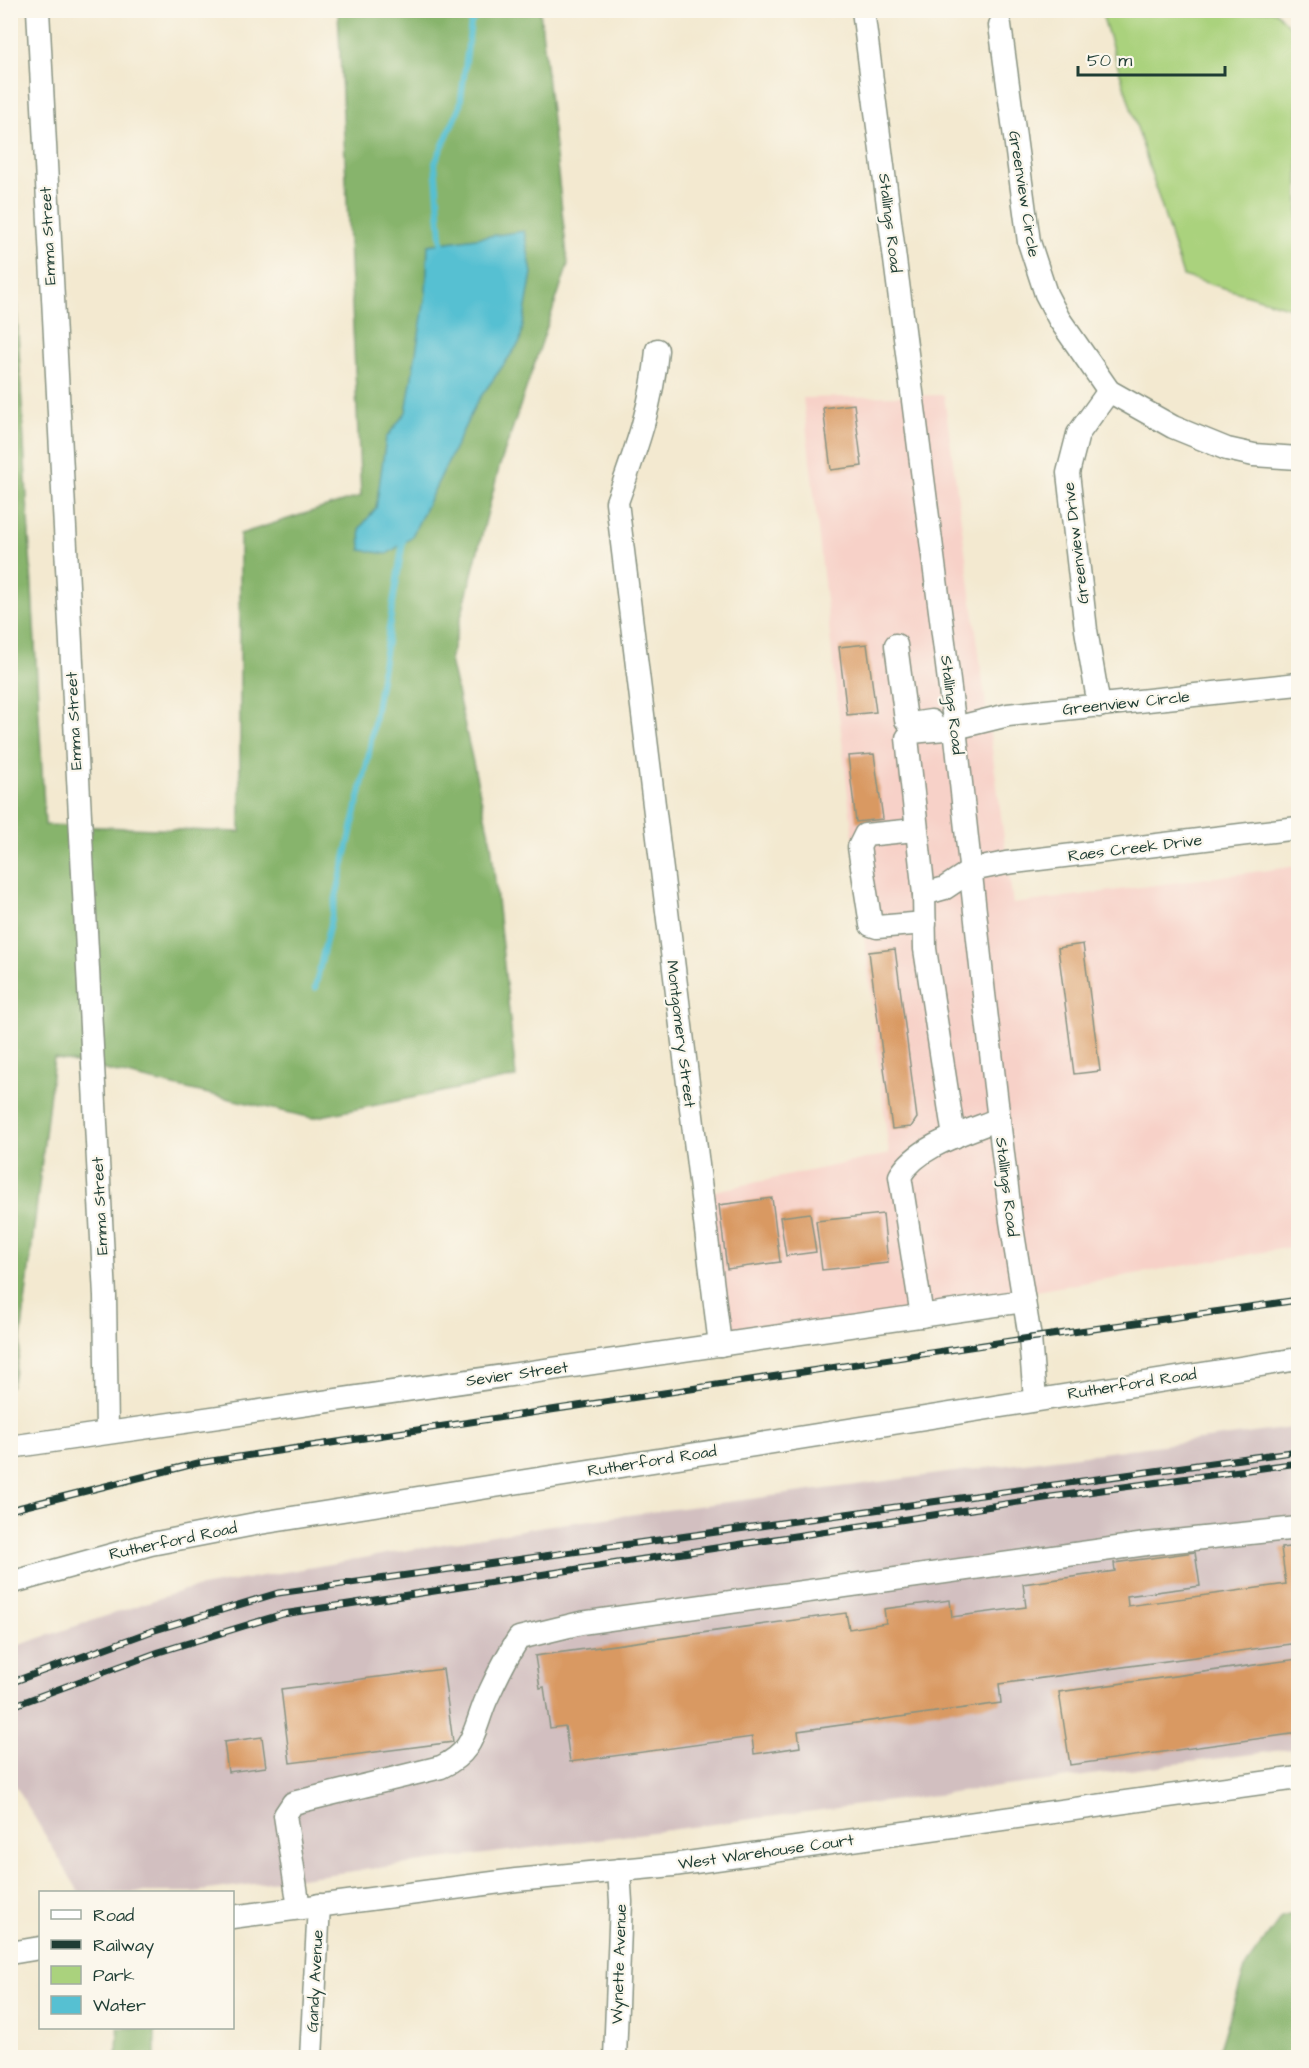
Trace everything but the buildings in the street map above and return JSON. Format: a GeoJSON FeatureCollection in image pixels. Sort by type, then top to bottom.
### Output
{"type":"FeatureCollection","features":[{"type":"Feature","properties":{"kind":"street","name":"Emma Street"},"geometry":{"type":"LineString","coordinates":[[38,10],[105,1296],[107,1431]]}},
{"type":"Feature","properties":{"kind":"street","name":"Stallings Road"},"geometry":{"type":"LineString","coordinates":[[863,10],[955,723],[999,1119],[1035,1399]]}},
{"type":"Feature","properties":{"kind":"street","name":"Greenview Circle"},"geometry":{"type":"LineString","coordinates":[[1000,25],[1024,217],[1034,262],[1059,319],[1109,391],[1173,427],[1209,443],[1254,455],[1299,458]]}},
{"type":"Feature","properties":{"kind":"street","name":"Montgomery Street"},"geometry":{"type":"LineString","coordinates":[[657,350],[655,382],[640,439],[617,502],[720,1345]]}},
{"type":"Feature","properties":{"kind":"street","name":"Greenview Drive"},"geometry":{"type":"LineString","coordinates":[[1099,706],[1086,630],[1068,472],[1078,434],[1109,391]]}},
{"type":"Feature","properties":{"kind":"street"},"geometry":{"type":"LineString","coordinates":[[896,645],[906,720],[911,724],[955,723]]}},
{"type":"Feature","properties":{"kind":"street","name":"Greenview Circle"},"geometry":{"type":"LineString","coordinates":[[955,723],[1299,684]]}},
{"type":"Feature","properties":{"kind":"street"},"geometry":{"type":"LineString","coordinates":[[954,1137],[925,949],[924,894],[915,830],[908,738],[912,732],[955,723]]}},
{"type":"Feature","properties":{"kind":"street","name":"Raes Creek Drive"},"geometry":{"type":"LineString","coordinates":[[972,870],[1006,863],[1299,828]]}},
{"type":"Feature","properties":{"kind":"street"},"geometry":{"type":"LineString","coordinates":[[915,830],[865,836],[859,846],[871,925],[877,927],[925,923]]}},
{"type":"Feature","properties":{"kind":"street"},"geometry":{"type":"LineString","coordinates":[[924,894],[945,888],[972,870]]}},
{"type":"Feature","properties":{"kind":"street"},"geometry":{"type":"LineString","coordinates":[[922,1316],[900,1176],[909,1162],[954,1137],[999,1119]]}},
{"type":"Feature","properties":{"kind":"street","name":"Sevier Street"},"geometry":{"type":"LineString","coordinates":[[10,1447],[107,1431],[1024,1301]]}},
{"type":"Feature","properties":{"kind":"street","name":"Rutherford Road"},"geometry":{"type":"LineString","coordinates":[[10,1583],[151,1544],[260,1523],[1299,1359]]}},
{"type":"Feature","properties":{"kind":"street","name":"Gandy Avenue"},"geometry":{"type":"LineString","coordinates":[[311,2058],[309,1907],[285,1815],[287,1810],[293,1803],[441,1767],[455,1760],[474,1738],[485,1703],[507,1655],[519,1638],[581,1623],[1146,1544],[1299,1528]]}},
{"type":"Feature","properties":{"kind":"street","name":"West Warehouse Court"},"geometry":{"type":"LineString","coordinates":[[234,1917],[516,1880],[673,1865],[1299,1778]]}},
{"type":"Feature","properties":{"kind":"street","name":"Wynette Avenue"},"geometry":{"type":"LineString","coordinates":[[615,2058],[621,1902],[620,1870]]}},
{"type":"Feature","properties":{"kind":"street"},"geometry":{"type":"LineString","coordinates":[[10,1953],[39,1948]]}},
{"type":"Feature","properties":{"kind":"shaded area"},"geometry":{"type":"Polygon","coordinates":[[[944,395],[1013,904],[1298,866],[1298,1246],[720,1345],[701,1194],[889,1154],[803,398],[944,395]]]}},
{"type":"Feature","properties":{"kind":"shaded area"},"geometry":{"type":"Polygon","coordinates":[[[1298,1427],[1298,1748],[201,1891],[78,1891],[11,1778],[10,1648],[184,1590],[544,1526],[1298,1427]]]}},
{"type":"Feature","properties":{"kind":"green space"},"geometry":{"type":"Polygon","coordinates":[[[338,11],[540,11],[568,265],[499,468],[450,660],[491,843],[516,1077],[312,1118],[54,1058],[19,1355],[11,1387],[10,188],[45,825],[240,832],[240,534],[361,496],[338,11]]]}},
{"type":"Feature","properties":{"kind":"green space"},"geometry":{"type":"Polygon","coordinates":[[[1101,11],[1275,11],[1298,36],[1298,310],[1183,276],[1101,11]]]}},
{"type":"Feature","properties":{"kind":"green space"},"geometry":{"type":"Polygon","coordinates":[[[1298,1913],[1298,2057],[1217,2057],[1246,1966],[1281,1917],[1298,1913]]]}},
{"type":"Feature","properties":{"kind":"green space"},"geometry":{"type":"Polygon","coordinates":[[[118,2029],[155,2029],[155,2057],[117,2057],[118,2029]]]}},
{"type":"Feature","properties":{"kind":"water"},"geometry":{"type":"Polygon","coordinates":[[[524,231],[532,273],[520,342],[477,402],[411,538],[387,554],[361,550],[360,528],[376,508],[386,438],[406,412],[426,293],[428,245],[524,231]]]}},
{"type":"Feature","properties":{"kind":"waterway"},"geometry":{"type":"LineString","coordinates":[[442,249],[435,163],[460,106],[471,23],[481,10]]}},
{"type":"Feature","properties":{"kind":"waterway"},"geometry":{"type":"LineString","coordinates":[[315,988],[368,759],[404,535]]}},
{"type":"Feature","properties":{"kind":"railway"},"geometry":{"type":"LineString","coordinates":[[10,1510],[198,1463],[1298,1300]]}},
{"type":"Feature","properties":{"kind":"railway"},"geometry":{"type":"LineString","coordinates":[[10,1683],[152,1631],[278,1593],[1298,1451]]}},
{"type":"Feature","properties":{"kind":"railway"},"geometry":{"type":"LineString","coordinates":[[10,1707],[159,1652],[283,1614],[1051,1497],[1298,1463]]}}]}
